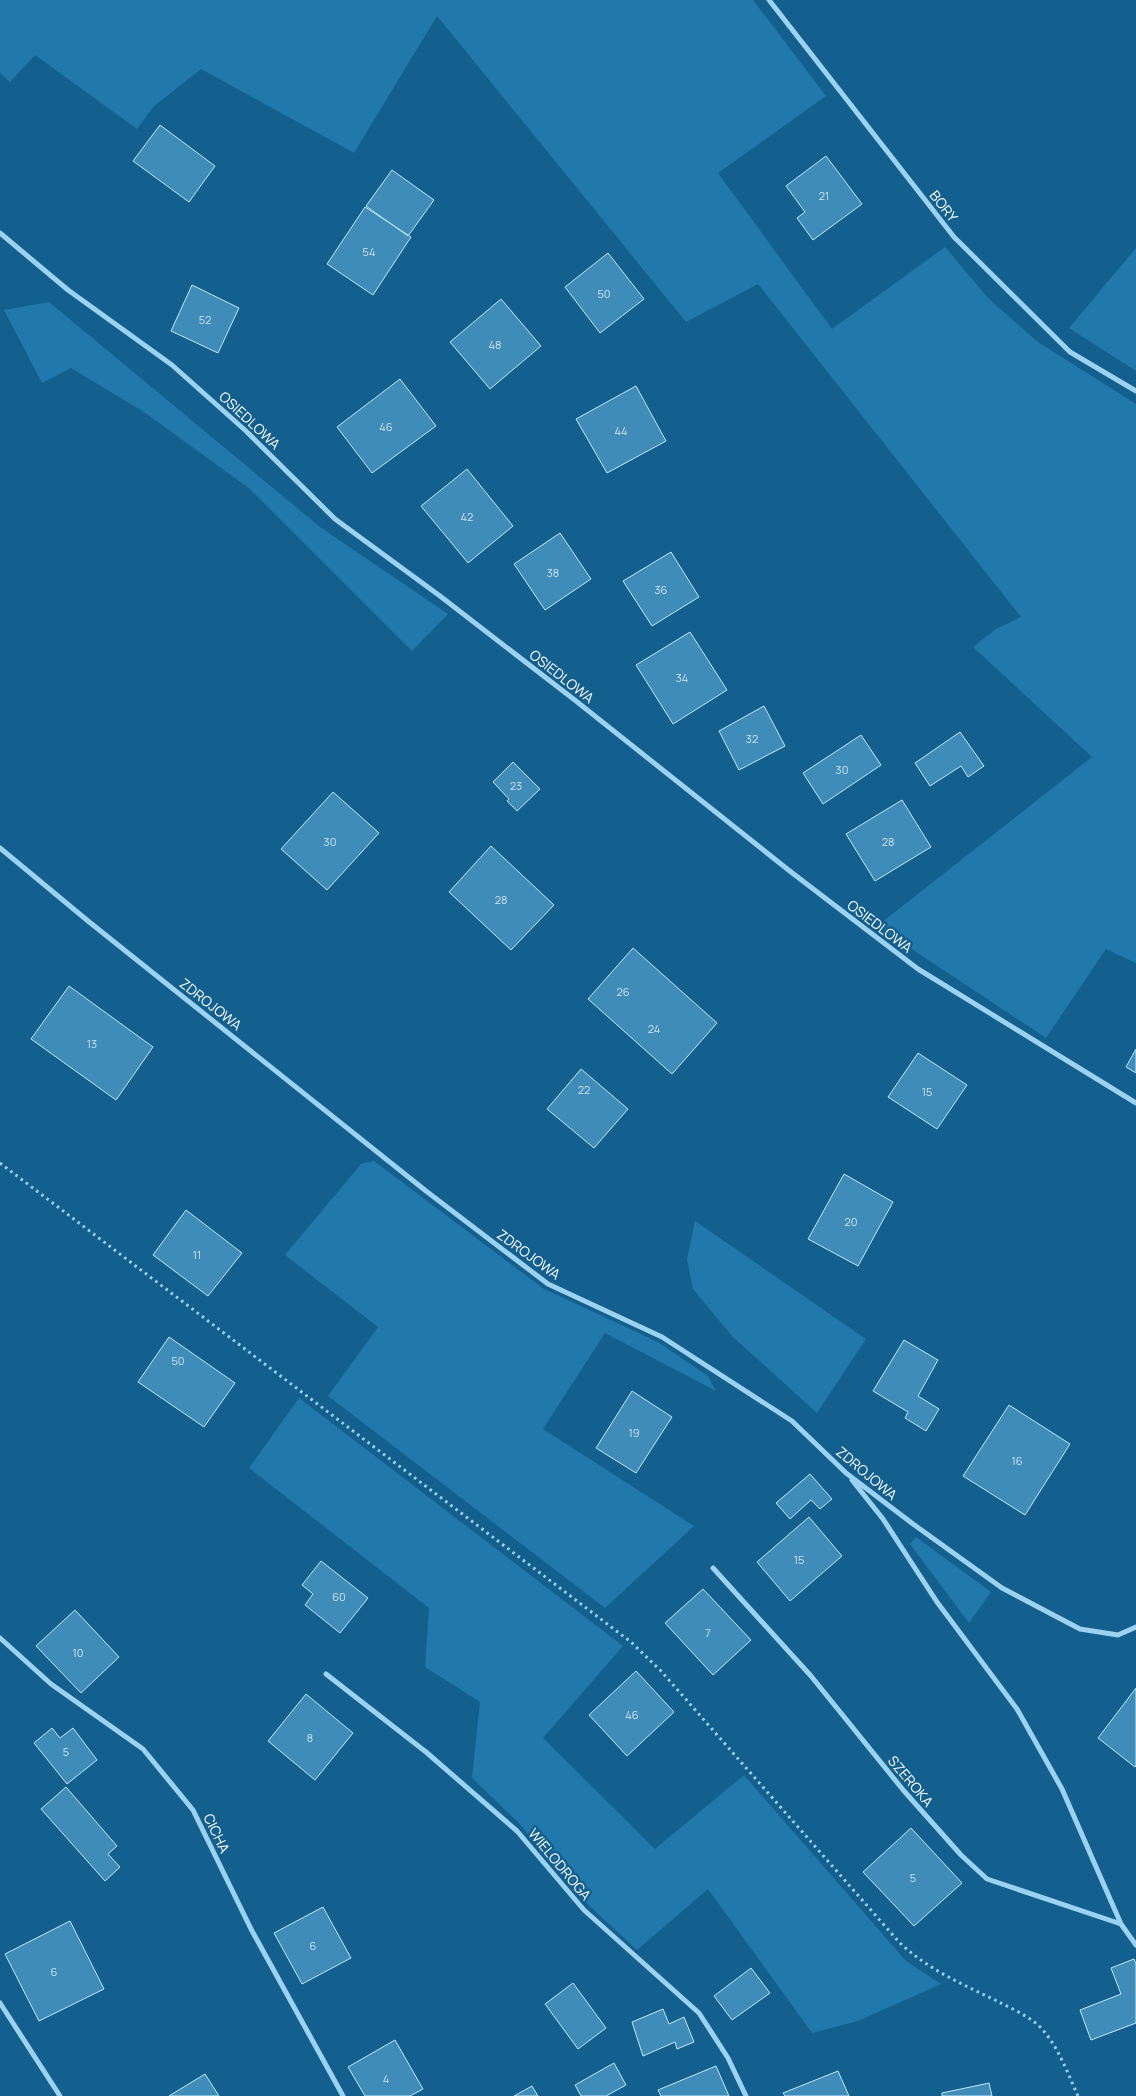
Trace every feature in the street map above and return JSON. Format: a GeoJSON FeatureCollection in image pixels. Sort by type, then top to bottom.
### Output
{"type":"FeatureCollection","features":[{"type":"Feature","properties":{"kind":"street","name":"BORY"},"geometry":{"type":"LineString","coordinates":[[769,0],[954,237],[1070,352],[1136,391]]}},
{"type":"Feature","properties":{"kind":"street","name":"OSIEDLOWA"},"geometry":{"type":"LineString","coordinates":[[0,233],[68,290],[172,365],[246,431],[335,519],[440,596],[576,701],[918,970],[1136,1103]]}},
{"type":"Feature","properties":{"kind":"street","name":"ZDROJOWA"},"geometry":{"type":"LineString","coordinates":[[0,848],[88,922],[426,1190],[548,1284],[662,1337],[792,1421],[846,1474],[1002,1588],[1080,1630],[1118,1635],[1136,1627]]}},
{"type":"Feature","properties":{"kind":"street"},"geometry":{"type":"LineString","coordinates":[[846,1474],[882,1519],[937,1602],[1017,1709],[1062,1789],[1121,1924],[1136,1945]]}},
{"type":"Feature","properties":{"kind":"street","name":"SZEROKA"},"geometry":{"type":"LineString","coordinates":[[713,1568],[811,1676],[904,1791],[961,1855],[987,1879],[1121,1924]]}},
{"type":"Feature","properties":{"kind":"street","name":"CICHA"},"geometry":{"type":"LineString","coordinates":[[0,1638],[51,1684],[143,1749],[193,1810],[251,1929],[343,2096]]}},
{"type":"Feature","properties":{"kind":"street","name":"WIELODROGA"},"geometry":{"type":"LineString","coordinates":[[326,1674],[426,1752],[517,1831],[584,1910],[699,2013],[728,2058],[746,2096]]}},
{"type":"Feature","properties":{"kind":"street"},"geometry":{"type":"LineString","coordinates":[[0,2003],[60,2096]]}},
{"type":"Feature","properties":{"kind":"path"},"geometry":{"type":"LineString","coordinates":[[0,1162],[631,1642],[662,1671],[910,1952],[931,1968],[1025,2016],[1041,2028],[1055,2046],[1078,2096]]}},
{"type":"Feature","properties":{"kind":"shaded area"},"geometry":{"type":"Polygon","coordinates":[[[0,0],[753,0],[826,96],[718,173],[832,329],[945,247],[988,298],[1038,342],[1136,404],[1136,963],[1106,949],[1046,1038],[877,926],[1092,757],[973,647],[996,629],[1021,617],[758,284],[686,322],[437,16],[354,153],[201,69],[153,107],[137,129],[35,55],[10,82],[0,73],[0,0]]]}},
{"type":"Feature","properties":{"kind":"shaded area"},"geometry":{"type":"Polygon","coordinates":[[[1136,248],[1136,371],[1069,328],[1136,248]]]}},
{"type":"Feature","properties":{"kind":"shaded area"},"geometry":{"type":"Polygon","coordinates":[[[49,302],[320,527],[448,614],[412,651],[250,489],[144,412],[71,368],[42,383],[4,310],[49,302]]]}},
{"type":"Feature","properties":{"kind":"shaded area"},"geometry":{"type":"Polygon","coordinates":[[[374,1161],[544,1289],[658,1342],[708,1376],[716,1391],[605,1333],[543,1429],[694,1526],[605,1608],[328,1396],[378,1327],[285,1255],[361,1164],[374,1161]]]}},
{"type":"Feature","properties":{"kind":"shaded area"},"geometry":{"type":"Polygon","coordinates":[[[695,1221],[866,1339],[817,1413],[733,1337],[693,1289],[687,1259],[695,1221]]]}},
{"type":"Feature","properties":{"kind":"shaded area"},"geometry":{"type":"Polygon","coordinates":[[[299,1398],[623,1646],[543,1738],[655,1849],[744,1775],[906,1961],[941,1984],[858,2021],[812,2033],[708,1889],[637,1950],[584,1901],[519,1823],[472,1778],[480,1702],[425,1667],[429,1608],[249,1468],[299,1398]]]}},
{"type":"Feature","properties":{"kind":"shaded area"},"geometry":{"type":"Polygon","coordinates":[[[916,1537],[991,1592],[969,1623],[910,1544],[916,1537]]]}},
{"type":"Feature","properties":{"kind":"building"},"geometry":{"type":"Polygon","coordinates":[[[160,125],[215,166],[189,202],[133,161],[160,125]]]}},
{"type":"Feature","properties":{"kind":"building"},"geometry":{"type":"Polygon","coordinates":[[[826,156],[862,204],[813,240],[797,218],[805,212],[786,186],[826,156]]]}},
{"type":"Feature","properties":{"kind":"building"},"geometry":{"type":"Polygon","coordinates":[[[392,170],[434,200],[408,236],[366,206],[392,170]]]}},
{"type":"Feature","properties":{"kind":"building"},"geometry":{"type":"Polygon","coordinates":[[[365,207],[411,237],[373,295],[327,264],[365,207]]]}},
{"type":"Feature","properties":{"kind":"building"},"geometry":{"type":"Polygon","coordinates":[[[608,253],[644,299],[600,333],[565,287],[608,253]]]}},
{"type":"Feature","properties":{"kind":"building"},"geometry":{"type":"Polygon","coordinates":[[[192,285],[239,308],[218,353],[171,331],[192,285]]]}},
{"type":"Feature","properties":{"kind":"building"},"geometry":{"type":"Polygon","coordinates":[[[501,299],[541,346],[490,389],[450,342],[501,299]]]}},
{"type":"Feature","properties":{"kind":"building"},"geometry":{"type":"Polygon","coordinates":[[[400,379],[436,426],[372,473],[337,427],[400,379]]]}},
{"type":"Feature","properties":{"kind":"building"},"geometry":{"type":"Polygon","coordinates":[[[636,386],[666,441],[607,473],[576,419],[636,386]]]}},
{"type":"Feature","properties":{"kind":"building"},"geometry":{"type":"Polygon","coordinates":[[[467,469],[513,526],[468,563],[421,506],[467,469]]]}},
{"type":"Feature","properties":{"kind":"building"},"geometry":{"type":"Polygon","coordinates":[[[560,533],[591,579],[545,610],[514,564],[560,533]]]}},
{"type":"Feature","properties":{"kind":"building"},"geometry":{"type":"Polygon","coordinates":[[[671,552],[699,597],[652,626],[623,581],[671,552]]]}},
{"type":"Feature","properties":{"kind":"building"},"geometry":{"type":"Polygon","coordinates":[[[690,632],[727,690],[673,724],[636,665],[690,632]]]}},
{"type":"Feature","properties":{"kind":"building"},"geometry":{"type":"Polygon","coordinates":[[[764,706],[785,746],[739,770],[719,731],[764,706]]]}},
{"type":"Feature","properties":{"kind":"building"},"geometry":{"type":"Polygon","coordinates":[[[960,732],[984,766],[968,777],[961,766],[930,786],[915,763],[960,732]]]}},
{"type":"Feature","properties":{"kind":"building"},"geometry":{"type":"Polygon","coordinates":[[[861,735],[881,765],[823,804],[803,773],[861,735]]]}},
{"type":"Feature","properties":{"kind":"building"},"geometry":{"type":"Polygon","coordinates":[[[513,762],[540,789],[517,811],[493,782],[513,762]]]}},
{"type":"Feature","properties":{"kind":"building"},"geometry":{"type":"Polygon","coordinates":[[[333,792],[379,833],[327,890],[281,849],[333,792]]]}},
{"type":"Feature","properties":{"kind":"building"},"geometry":{"type":"Polygon","coordinates":[[[902,800],[931,847],[875,881],[846,834],[902,800]]]}},
{"type":"Feature","properties":{"kind":"building"},"geometry":{"type":"Polygon","coordinates":[[[491,846],[554,905],[511,950],[449,892],[491,846]]]}},
{"type":"Feature","properties":{"kind":"building"},"geometry":{"type":"Polygon","coordinates":[[[633,948],[717,1023],[672,1074],[588,999],[633,948]]]}},
{"type":"Feature","properties":{"kind":"building"},"geometry":{"type":"Polygon","coordinates":[[[69,986],[153,1047],[116,1100],[31,1039],[69,986]]]}},
{"type":"Feature","properties":{"kind":"building"},"geometry":{"type":"Polygon","coordinates":[[[1136,1049],[1136,1073],[1126,1067],[1136,1049]]]}},
{"type":"Feature","properties":{"kind":"building"},"geometry":{"type":"Polygon","coordinates":[[[918,1053],[967,1085],[937,1129],[888,1097],[918,1053]]]}},
{"type":"Feature","properties":{"kind":"building"},"geometry":{"type":"Polygon","coordinates":[[[581,1069],[628,1109],[594,1148],[547,1109],[581,1069]]]}},
{"type":"Feature","properties":{"kind":"building"},"geometry":{"type":"Polygon","coordinates":[[[844,1174],[893,1202],[858,1266],[808,1239],[844,1174]]]}},
{"type":"Feature","properties":{"kind":"building"},"geometry":{"type":"Polygon","coordinates":[[[186,1210],[242,1253],[208,1296],[153,1255],[186,1210]]]}},
{"type":"Feature","properties":{"kind":"building"},"geometry":{"type":"Polygon","coordinates":[[[169,1337],[235,1383],[204,1427],[138,1382],[169,1337]]]}},
{"type":"Feature","properties":{"kind":"building"},"geometry":{"type":"Polygon","coordinates":[[[904,1340],[938,1360],[918,1396],[939,1409],[926,1431],[905,1418],[908,1412],[873,1391],[904,1340]]]}},
{"type":"Feature","properties":{"kind":"building"},"geometry":{"type":"Polygon","coordinates":[[[632,1391],[672,1417],[636,1473],[596,1448],[632,1391]]]}},
{"type":"Feature","properties":{"kind":"building"},"geometry":{"type":"Polygon","coordinates":[[[1009,1405],[1070,1444],[1025,1515],[963,1476],[1009,1405]]]}},
{"type":"Feature","properties":{"kind":"building"},"geometry":{"type":"Polygon","coordinates":[[[810,1474],[832,1499],[820,1509],[811,1500],[790,1519],[776,1503],[810,1474]]]}},
{"type":"Feature","properties":{"kind":"building"},"geometry":{"type":"Polygon","coordinates":[[[809,1517],[842,1556],[790,1601],[757,1562],[809,1517]]]}},
{"type":"Feature","properties":{"kind":"building"},"geometry":{"type":"Polygon","coordinates":[[[321,1561],[368,1598],[340,1633],[305,1605],[313,1594],[302,1585],[321,1561]]]}},
{"type":"Feature","properties":{"kind":"building"},"geometry":{"type":"Polygon","coordinates":[[[703,1589],[751,1640],[713,1675],[665,1623],[703,1589]]]}},
{"type":"Feature","properties":{"kind":"building"},"geometry":{"type":"Polygon","coordinates":[[[75,1610],[119,1657],[81,1693],[36,1646],[75,1610]]]}},
{"type":"Feature","properties":{"kind":"building"},"geometry":{"type":"Polygon","coordinates":[[[636,1671],[674,1712],[627,1756],[589,1715],[636,1671]]]}},
{"type":"Feature","properties":{"kind":"building"},"geometry":{"type":"Polygon","coordinates":[[[1136,1688],[1136,1766],[1135,1767],[1098,1738],[1136,1688]]]}},
{"type":"Feature","properties":{"kind":"building"},"geometry":{"type":"Polygon","coordinates":[[[306,1694],[353,1733],[315,1780],[268,1741],[306,1694]]]}},
{"type":"Feature","properties":{"kind":"building"},"geometry":{"type":"Polygon","coordinates":[[[52,1728],[60,1738],[73,1728],[97,1760],[67,1784],[34,1743],[52,1728]]]}},
{"type":"Feature","properties":{"kind":"building"},"geometry":{"type":"Polygon","coordinates":[[[66,1787],[117,1846],[108,1854],[120,1867],[105,1881],[41,1809],[66,1787]]]}},
{"type":"Feature","properties":{"kind":"building"},"geometry":{"type":"Polygon","coordinates":[[[911,1828],[962,1883],[914,1926],[863,1872],[911,1828]]]}},
{"type":"Feature","properties":{"kind":"building"},"geometry":{"type":"Polygon","coordinates":[[[323,1907],[351,1958],[302,1984],[274,1933],[323,1907]]]}},
{"type":"Feature","properties":{"kind":"building"},"geometry":{"type":"Polygon","coordinates":[[[70,1921],[104,1989],[39,2021],[5,1954],[70,1921]]]}},
{"type":"Feature","properties":{"kind":"building"},"geometry":{"type":"Polygon","coordinates":[[[1134,1959],[1136,1964],[1136,2023],[1091,2040],[1080,2010],[1121,1994],[1111,1968],[1134,1959]]]}},
{"type":"Feature","properties":{"kind":"building"},"geometry":{"type":"Polygon","coordinates":[[[751,1968],[770,1993],[732,2020],[714,1996],[751,1968]]]}},
{"type":"Feature","properties":{"kind":"building"},"geometry":{"type":"Polygon","coordinates":[[[573,1983],[606,2028],[578,2049],[545,2004],[573,1983]]]}},
{"type":"Feature","properties":{"kind":"building"},"geometry":{"type":"Polygon","coordinates":[[[663,2009],[669,2024],[684,2017],[694,2042],[677,2049],[675,2042],[643,2056],[632,2022],[663,2009]]]}},
{"type":"Feature","properties":{"kind":"building"},"geometry":{"type":"Polygon","coordinates":[[[395,2040],[423,2089],[410,2096],[365,2096],[348,2067],[395,2040]]]}},
{"type":"Feature","properties":{"kind":"building"},"geometry":{"type":"Polygon","coordinates":[[[614,2063],[626,2085],[606,2096],[581,2096],[575,2085],[614,2063]]]}},
{"type":"Feature","properties":{"kind":"building"},"geometry":{"type":"Polygon","coordinates":[[[716,2066],[729,2096],[661,2096],[658,2090],[716,2066]]]}},
{"type":"Feature","properties":{"kind":"building"},"geometry":{"type":"Polygon","coordinates":[[[838,2071],[849,2096],[785,2096],[783,2093],[838,2071]]]}},
{"type":"Feature","properties":{"kind":"building"},"geometry":{"type":"Polygon","coordinates":[[[205,2074],[219,2096],[169,2096],[205,2074]]]}},
{"type":"Feature","properties":{"kind":"building"},"geometry":{"type":"Polygon","coordinates":[[[989,2083],[992,2096],[942,2096],[942,2093],[989,2083]]]}},
{"type":"Feature","properties":{"kind":"building"},"geometry":{"type":"Polygon","coordinates":[[[532,2086],[538,2096],[514,2096],[532,2086]]]}}]}
